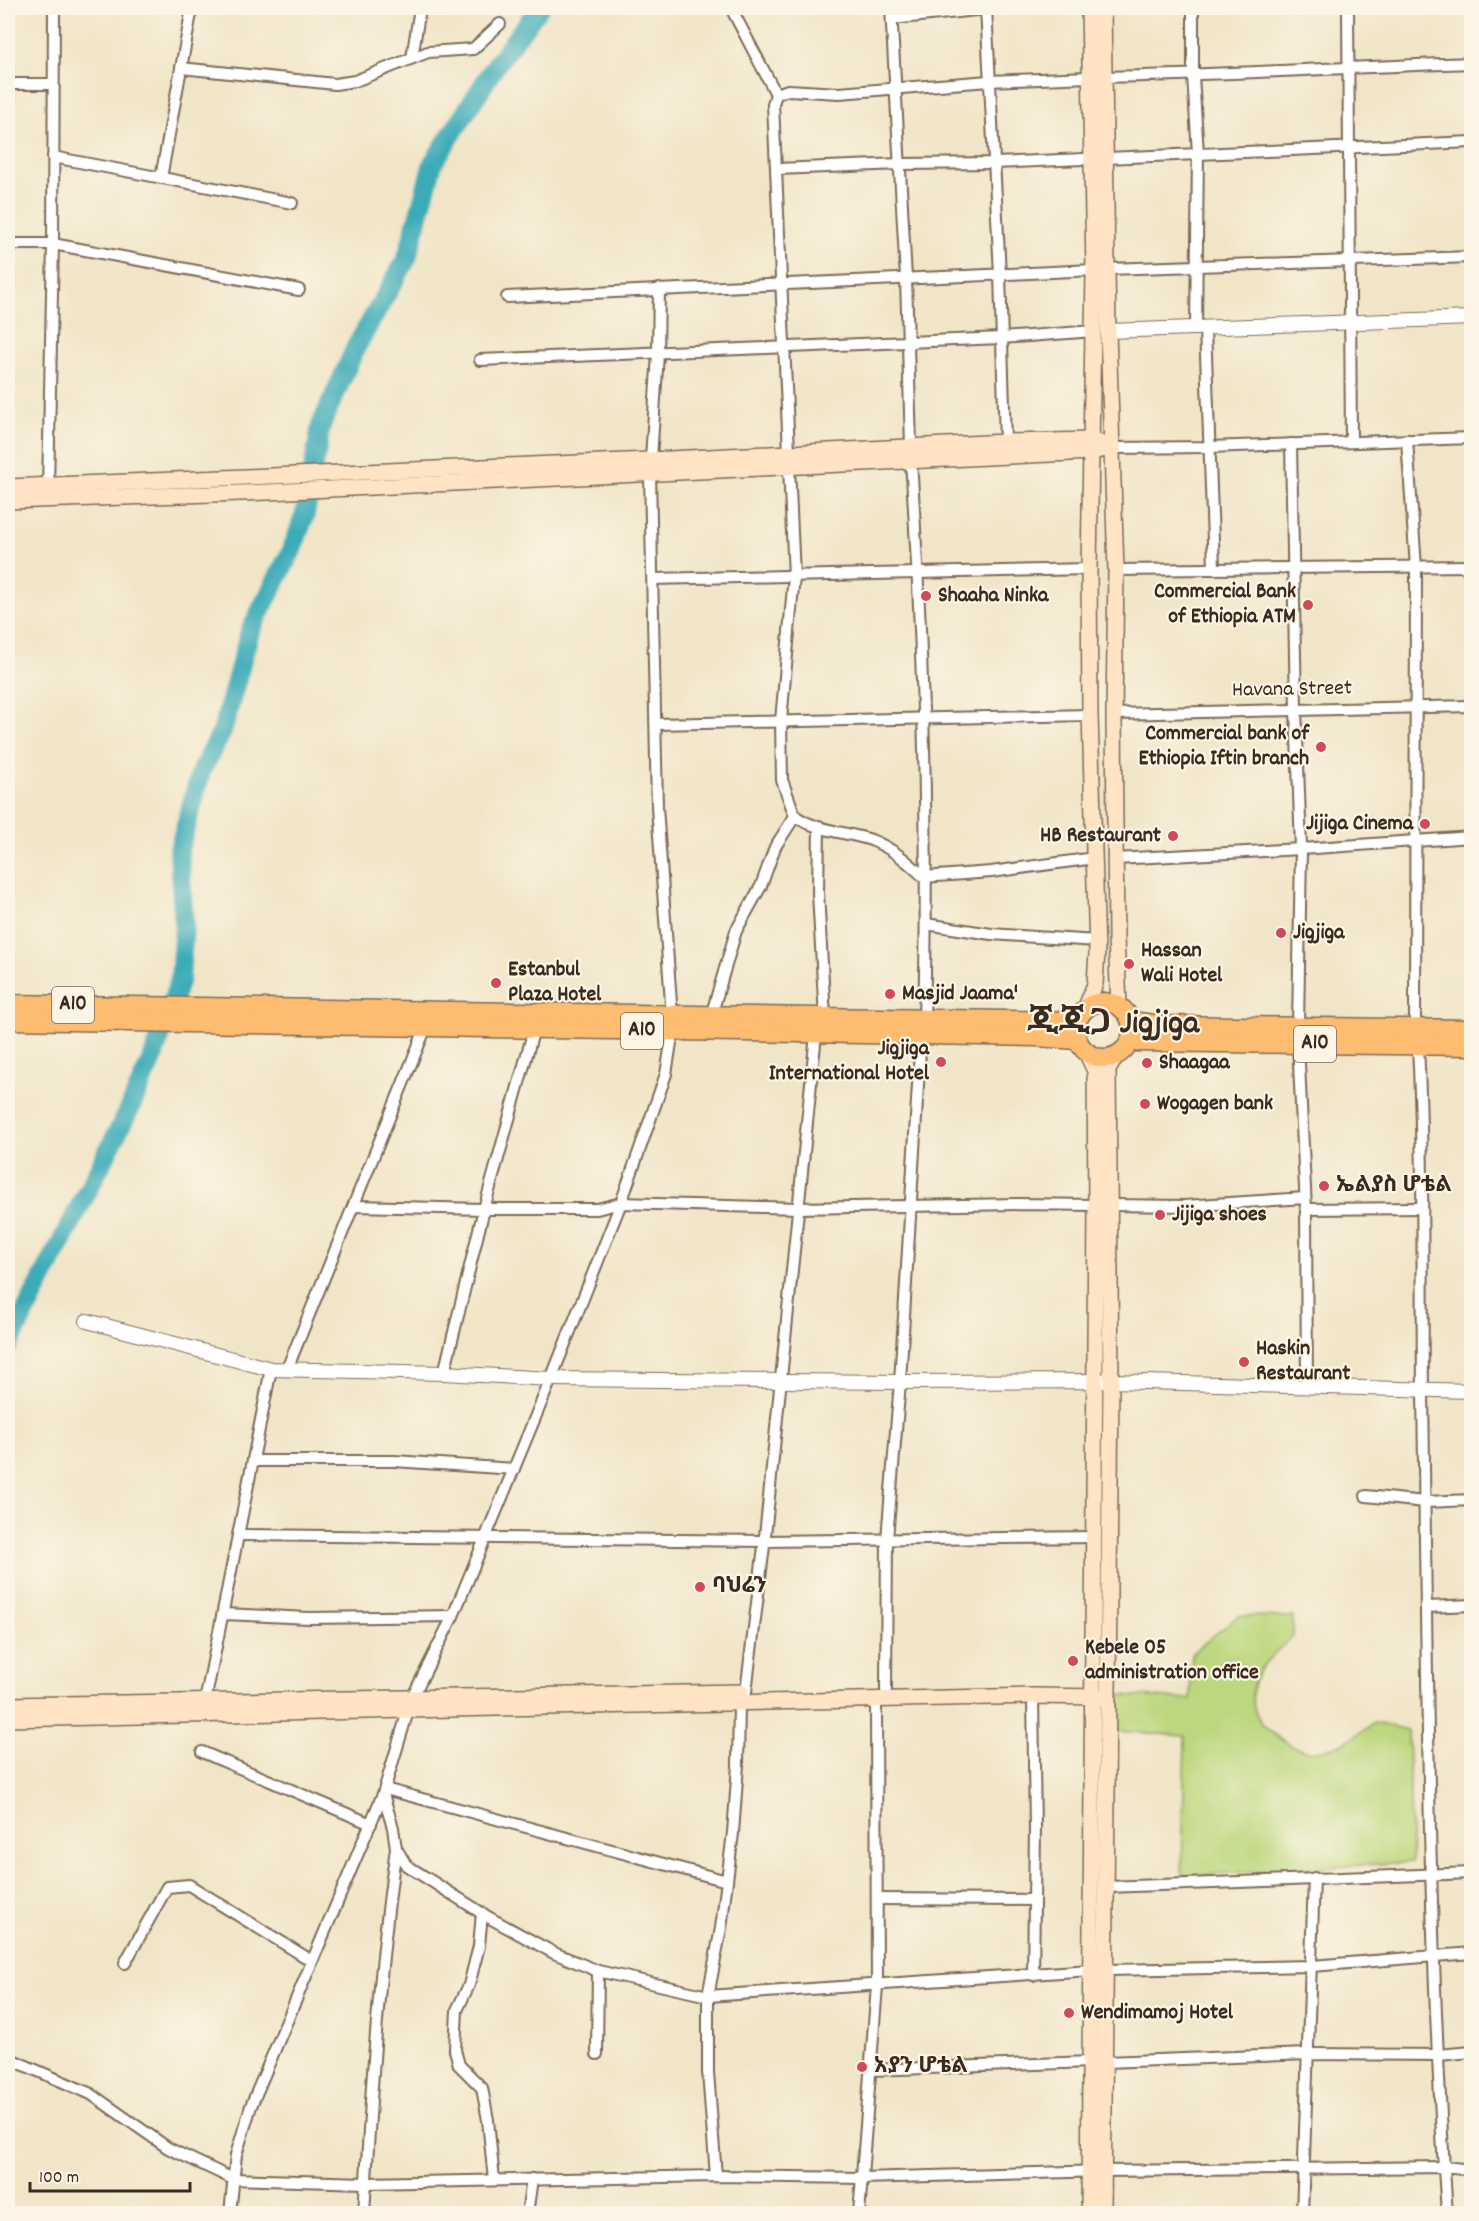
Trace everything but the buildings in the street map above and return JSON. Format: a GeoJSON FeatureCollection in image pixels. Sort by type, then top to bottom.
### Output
{"type":"FeatureCollection","features":[{"type":"Feature","properties":{"kind":"highway","name":"A10"},"geometry":{"type":"LineString","coordinates":[[922,1028],[1081,1015],[1100,1001],[1108,1001],[1119,1006]]}},
{"type":"Feature","properties":{"kind":"highway","name":"A10"},"geometry":{"type":"LineString","coordinates":[[8,1004],[139,1014]]}},
{"type":"Feature","properties":{"kind":"highway"},"geometry":{"type":"LineString","coordinates":[[1116,1056],[1130,1042],[1133,1028],[1128,1014],[1119,1006]]}},
{"type":"Feature","properties":{"kind":"highway","name":"A10"},"geometry":{"type":"LineString","coordinates":[[8,1020],[139,1014],[922,1028],[1036,1037],[1082,1046],[1097,1057],[1116,1056]]}},
{"type":"Feature","properties":{"kind":"highway","name":"A10"},"geometry":{"type":"LineString","coordinates":[[222,1015],[426,1027],[534,1029],[673,1024],[711,1016],[820,1026]]}},
{"type":"Feature","properties":{"kind":"highway"},"geometry":{"type":"LineString","coordinates":[[1081,1015],[1082,1046]]}},
{"type":"Feature","properties":{"kind":"highway","name":"A10"},"geometry":{"type":"LineString","coordinates":[[1131,1021],[1298,1035],[1416,1037],[1472,1046]]}},
{"type":"Feature","properties":{"kind":"highway","name":"A10"},"geometry":{"type":"LineString","coordinates":[[1416,1037],[1472,1029]]}},
{"type":"Feature","properties":{"kind":"highway","name":"A10"},"geometry":{"type":"LineString","coordinates":[[1130,1042],[1298,1035]]}},
{"type":"Feature","properties":{"kind":"main road"},"geometry":{"type":"LineString","coordinates":[[1081,1015],[1095,984],[1097,941],[1090,714],[1089,569],[1092,446],[1101,331],[1101,269],[1096,77],[1089,8]]}},
{"type":"Feature","properties":{"kind":"main road"},"geometry":{"type":"LineString","coordinates":[[1096,77],[1103,8]]}},
{"type":"Feature","properties":{"kind":"main road"},"geometry":{"type":"LineString","coordinates":[[1101,331],[1113,448],[1116,570],[1115,859],[1119,1006]]}},
{"type":"Feature","properties":{"kind":"main road"},"geometry":{"type":"LineString","coordinates":[[911,453],[1005,442],[1113,448]]}},
{"type":"Feature","properties":{"kind":"main road"},"geometry":{"type":"LineString","coordinates":[[8,487],[48,492],[268,484],[1092,446]]}},
{"type":"Feature","properties":{"kind":"main road"},"geometry":{"type":"LineString","coordinates":[[8,501],[48,492]]}},
{"type":"Feature","properties":{"kind":"main road"},"geometry":{"type":"LineString","coordinates":[[1082,1046],[1095,1071],[1103,1205]]}},
{"type":"Feature","properties":{"kind":"main road"},"geometry":{"type":"LineString","coordinates":[[1103,2214],[1097,2171],[1103,1205],[1108,1070],[1116,1056]]}},
{"type":"Feature","properties":{"kind":"main road"},"geometry":{"type":"LineString","coordinates":[[1099,1970],[1107,1887],[1095,1538],[1103,1381]]}},
{"type":"Feature","properties":{"kind":"main road"},"geometry":{"type":"LineString","coordinates":[[8,1719],[411,1704],[1101,1691]]}},
{"type":"Feature","properties":{"kind":"main road"},"geometry":{"type":"LineString","coordinates":[[881,1695],[1033,1696],[1101,1691]]}},
{"type":"Feature","properties":{"kind":"main road"},"geometry":{"type":"LineString","coordinates":[[8,1706],[205,1702],[411,1704]]}},
{"type":"Feature","properties":{"kind":"main road"},"geometry":{"type":"LineString","coordinates":[[1089,2214],[1097,2171]]}},
{"type":"Feature","properties":{"kind":"street"},"geometry":{"type":"LineString","coordinates":[[48,492],[53,244],[54,8]]}},
{"type":"Feature","properties":{"kind":"street"},"geometry":{"type":"LineString","coordinates":[[160,178],[192,8]]}},
{"type":"Feature","properties":{"kind":"street"},"geometry":{"type":"LineString","coordinates":[[412,58],[420,8]]}},
{"type":"Feature","properties":{"kind":"street"},"geometry":{"type":"LineString","coordinates":[[730,8],[776,94],[773,104],[794,576],[781,721],[782,780],[795,816],[819,826],[872,840],[893,851],[924,877],[991,872],[1095,858]]}},
{"type":"Feature","properties":{"kind":"street"},"geometry":{"type":"LineString","coordinates":[[986,8],[1000,274],[1005,442]]}},
{"type":"Feature","properties":{"kind":"street"},"geometry":{"type":"LineString","coordinates":[[859,2214],[877,1986],[881,1695],[887,1539],[900,1382],[922,1028],[926,924],[918,574],[911,453],[909,342],[901,164],[891,13],[995,8]]}},
{"type":"Feature","properties":{"kind":"street"},"geometry":{"type":"LineString","coordinates":[[1193,8],[1193,76],[1198,154],[1197,266],[1214,567]]}},
{"type":"Feature","properties":{"kind":"street"},"geometry":{"type":"LineString","coordinates":[[1348,8],[1351,442]]}},
{"type":"Feature","properties":{"kind":"street"},"geometry":{"type":"LineString","coordinates":[[181,68],[335,84],[355,81],[428,52],[473,49],[500,24]]}},
{"type":"Feature","properties":{"kind":"street"},"geometry":{"type":"LineString","coordinates":[[776,94],[788,90],[838,93],[989,81],[1193,76],[1472,63]]}},
{"type":"Feature","properties":{"kind":"street"},"geometry":{"type":"LineString","coordinates":[[8,84],[53,84]]}},
{"type":"Feature","properties":{"kind":"street"},"geometry":{"type":"LineString","coordinates":[[777,169],[994,163],[1472,142]]}},
{"type":"Feature","properties":{"kind":"street"},"geometry":{"type":"LineString","coordinates":[[53,157],[292,203]]}},
{"type":"Feature","properties":{"kind":"street"},"geometry":{"type":"LineString","coordinates":[[8,244],[53,244],[299,290]]}},
{"type":"Feature","properties":{"kind":"street"},"geometry":{"type":"LineString","coordinates":[[507,297],[1101,269],[1472,257]]}},
{"type":"Feature","properties":{"kind":"street"},"geometry":{"type":"LineString","coordinates":[[230,2214],[236,2155],[251,2106],[384,1792],[411,1704],[453,1616],[552,1379],[621,1203],[666,1074],[673,1024],[657,807],[650,466],[658,354],[659,289]]}},
{"type":"Feature","properties":{"kind":"street"},"geometry":{"type":"LineString","coordinates":[[480,360],[1001,338],[1101,331],[1472,318]]}},
{"type":"Feature","properties":{"kind":"street"},"geometry":{"type":"LineString","coordinates":[[1113,448],[1472,438]]}},
{"type":"Feature","properties":{"kind":"street"},"geometry":{"type":"LineString","coordinates":[[1407,440],[1416,567],[1414,707],[1417,841],[1416,1037],[1422,1208],[1431,1873],[1447,2214]]}},
{"type":"Feature","properties":{"kind":"street"},"geometry":{"type":"LineString","coordinates":[[1291,444],[1301,849],[1298,1035],[1306,1204],[1307,1387]]}},
{"type":"Feature","properties":{"kind":"street"},"geometry":{"type":"LineString","coordinates":[[1116,570],[1214,567],[1472,566]]}},
{"type":"Feature","properties":{"kind":"street"},"geometry":{"type":"LineString","coordinates":[[653,579],[1089,569]]}},
{"type":"Feature","properties":{"kind":"street","name":"Havana Street"},"geometry":{"type":"LineString","coordinates":[[1114,714],[1472,706]]}},
{"type":"Feature","properties":{"kind":"street"},"geometry":{"type":"LineString","coordinates":[[656,724],[1090,714]]}},
{"type":"Feature","properties":{"kind":"street"},"geometry":{"type":"LineString","coordinates":[[711,1016],[736,931],[761,886],[775,847],[795,816]]}},
{"type":"Feature","properties":{"kind":"street"},"geometry":{"type":"LineString","coordinates":[[717,2176],[708,2072],[708,1996],[727,1881],[743,1698],[765,1541],[798,1208],[820,1026],[819,826]]}},
{"type":"Feature","properties":{"kind":"street"},"geometry":{"type":"LineString","coordinates":[[1115,859],[1472,837]]}},
{"type":"Feature","properties":{"kind":"street"},"geometry":{"type":"LineString","coordinates":[[926,924],[991,934],[1097,941]]}},
{"type":"Feature","properties":{"kind":"street"},"geometry":{"type":"LineString","coordinates":[[286,1369],[426,1027]]}},
{"type":"Feature","properties":{"kind":"street"},"geometry":{"type":"LineString","coordinates":[[444,1373],[484,1209],[534,1029]]}},
{"type":"Feature","properties":{"kind":"street"},"geometry":{"type":"LineString","coordinates":[[354,1206],[597,1209],[621,1203],[798,1208],[1306,1204],[1422,1208]]}},
{"type":"Feature","properties":{"kind":"street"},"geometry":{"type":"LineString","coordinates":[[87,1321],[272,1369],[444,1373],[552,1379],[1103,1381],[1472,1391]]}},
{"type":"Feature","properties":{"kind":"street"},"geometry":{"type":"LineString","coordinates":[[205,1702],[272,1369]]}},
{"type":"Feature","properties":{"kind":"street"},"geometry":{"type":"LineString","coordinates":[[254,1461],[394,1461],[514,1469]]}},
{"type":"Feature","properties":{"kind":"street"},"geometry":{"type":"LineString","coordinates":[[1366,1496],[1425,1502],[1472,1500]]}},
{"type":"Feature","properties":{"kind":"street"},"geometry":{"type":"LineString","coordinates":[[238,1535],[765,1541],[1095,1538]]}},
{"type":"Feature","properties":{"kind":"street"},"geometry":{"type":"LineString","coordinates":[[1427,1607],[1472,1605]]}},
{"type":"Feature","properties":{"kind":"street"},"geometry":{"type":"LineString","coordinates":[[223,1614],[309,1618],[453,1616]]}},
{"type":"Feature","properties":{"kind":"street"},"geometry":{"type":"LineString","coordinates":[[1033,1696],[1035,1742],[1033,1975]]}},
{"type":"Feature","properties":{"kind":"street"},"geometry":{"type":"LineString","coordinates":[[202,1752],[371,1824]]}},
{"type":"Feature","properties":{"kind":"street"},"geometry":{"type":"LineString","coordinates":[[384,1792],[727,1881]]}},
{"type":"Feature","properties":{"kind":"street"},"geometry":{"type":"LineString","coordinates":[[364,2214],[385,1931],[396,1848],[384,1792]]}},
{"type":"Feature","properties":{"kind":"street"},"geometry":{"type":"LineString","coordinates":[[396,1848],[406,1865],[482,1913],[554,1953],[598,1971],[708,1996],[1099,1970],[1371,1963],[1472,1953]]}},
{"type":"Feature","properties":{"kind":"street"},"geometry":{"type":"LineString","coordinates":[[1107,1887],[1472,1873]]}},
{"type":"Feature","properties":{"kind":"street"},"geometry":{"type":"LineString","coordinates":[[1302,2214],[1314,1878]]}},
{"type":"Feature","properties":{"kind":"street"},"geometry":{"type":"LineString","coordinates":[[125,1963],[167,1887],[178,1884],[189,1885],[312,1961]]}},
{"type":"Feature","properties":{"kind":"street"},"geometry":{"type":"LineString","coordinates":[[878,1899],[1034,1899]]}},
{"type":"Feature","properties":{"kind":"street"},"geometry":{"type":"LineString","coordinates":[[482,1913],[479,1946],[469,1985],[457,2010],[455,2050],[459,2065],[482,2088],[488,2120],[494,2180]]}},
{"type":"Feature","properties":{"kind":"street"},"geometry":{"type":"LineString","coordinates":[[597,2054],[598,1971]]}},
{"type":"Feature","properties":{"kind":"street"},"geometry":{"type":"LineString","coordinates":[[871,2070],[1308,2054],[1438,2055],[1472,2052]]}},
{"type":"Feature","properties":{"kind":"street"},"geometry":{"type":"LineString","coordinates":[[8,2058],[91,2094],[168,2148],[233,2179],[366,2183],[717,2176],[862,2178],[1097,2171],[1444,2167],[1472,2170]]}},
{"type":"Feature","properties":{"kind":"street"},"geometry":{"type":"LineString","coordinates":[[527,2214],[532,2179]]}},
{"type":"Feature","properties":{"kind":"green space"},"geometry":{"type":"Polygon","coordinates":[[[1238,1616],[1293,1617],[1293,1636],[1263,1665],[1252,1692],[1254,1709],[1259,1719],[1279,1738],[1297,1748],[1312,1752],[1340,1744],[1374,1723],[1408,1730],[1412,1862],[1182,1876],[1185,1736],[1118,1731],[1118,1695],[1190,1699],[1192,1653],[1238,1616]]]}},
{"type":"Feature","properties":{"kind":"waterway"},"geometry":{"type":"LineString","coordinates":[[8,1346],[129,1110],[153,1057],[180,979],[184,925],[179,850],[201,771],[222,732],[250,631],[292,550],[305,514],[321,425],[356,347],[407,258],[433,163],[498,62],[539,8]]}},
{"type":"Feature","properties":{"kind":"place","name":"Shaaha Ninka"},"geometry":{"type":"Point","coordinates":[926,596]}},
{"type":"Feature","properties":{"kind":"place","name":"Commercial Bank of Ethiopia ATM"},"geometry":{"type":"Point","coordinates":[1308,605]}},
{"type":"Feature","properties":{"kind":"place","name":"Commercial bank of Ethiopia Iftin branch"},"geometry":{"type":"Point","coordinates":[1321,747]}},
{"type":"Feature","properties":{"kind":"place","name":"Jijiga Cinema"},"geometry":{"type":"Point","coordinates":[1425,824]}},
{"type":"Feature","properties":{"kind":"place","name":"HB Restaurant"},"geometry":{"type":"Point","coordinates":[1173,836]}},
{"type":"Feature","properties":{"kind":"place","name":"Jigjiga"},"geometry":{"type":"Point","coordinates":[1281,933]}},
{"type":"Feature","properties":{"kind":"place","name":"Hassan Wali Hotel"},"geometry":{"type":"Point","coordinates":[1129,964]}},
{"type":"Feature","properties":{"kind":"place","name":"Estanbul Plaza Hotel"},"geometry":{"type":"Point","coordinates":[496,983]}},
{"type":"Feature","properties":{"kind":"place","name":"Masjid Jaama'"},"geometry":{"type":"Point","coordinates":[890,994]}},
{"type":"Feature","properties":{"kind":"place","name":"Jigjiga International Hotel"},"geometry":{"type":"Point","coordinates":[941,1062]}},
{"type":"Feature","properties":{"kind":"place","name":"Shaagaa"},"geometry":{"type":"Point","coordinates":[1147,1063]}},
{"type":"Feature","properties":{"kind":"place","name":"Wogagen bank"},"geometry":{"type":"Point","coordinates":[1145,1104]}},
{"type":"Feature","properties":{"kind":"place","name":"ኤልያስ ሆቴል"},"geometry":{"type":"Point","coordinates":[1324,1186]}},
{"type":"Feature","properties":{"kind":"place","name":"Jijiga shoes"},"geometry":{"type":"Point","coordinates":[1160,1215]}},
{"type":"Feature","properties":{"kind":"place","name":"Haskin Restaurant"},"geometry":{"type":"Point","coordinates":[1244,1362]}},
{"type":"Feature","properties":{"kind":"place","name":"ባህሬን"},"geometry":{"type":"Point","coordinates":[700,1587]}},
{"type":"Feature","properties":{"kind":"place","name":"Kebele 05 administration office"},"geometry":{"type":"Point","coordinates":[1073,1661]}},
{"type":"Feature","properties":{"kind":"place","name":"Wendimamoj Hotel"},"geometry":{"type":"Point","coordinates":[1069,2013]}},
{"type":"Feature","properties":{"kind":"place","name":"አያን ሆቴል"},"geometry":{"type":"Point","coordinates":[862,2067]}},
{"type":"Feature","properties":{"kind":"district","name":"ጂጂጋ Jigjiga"},"geometry":{"type":"Point","coordinates":[1113,1025]}}]}
